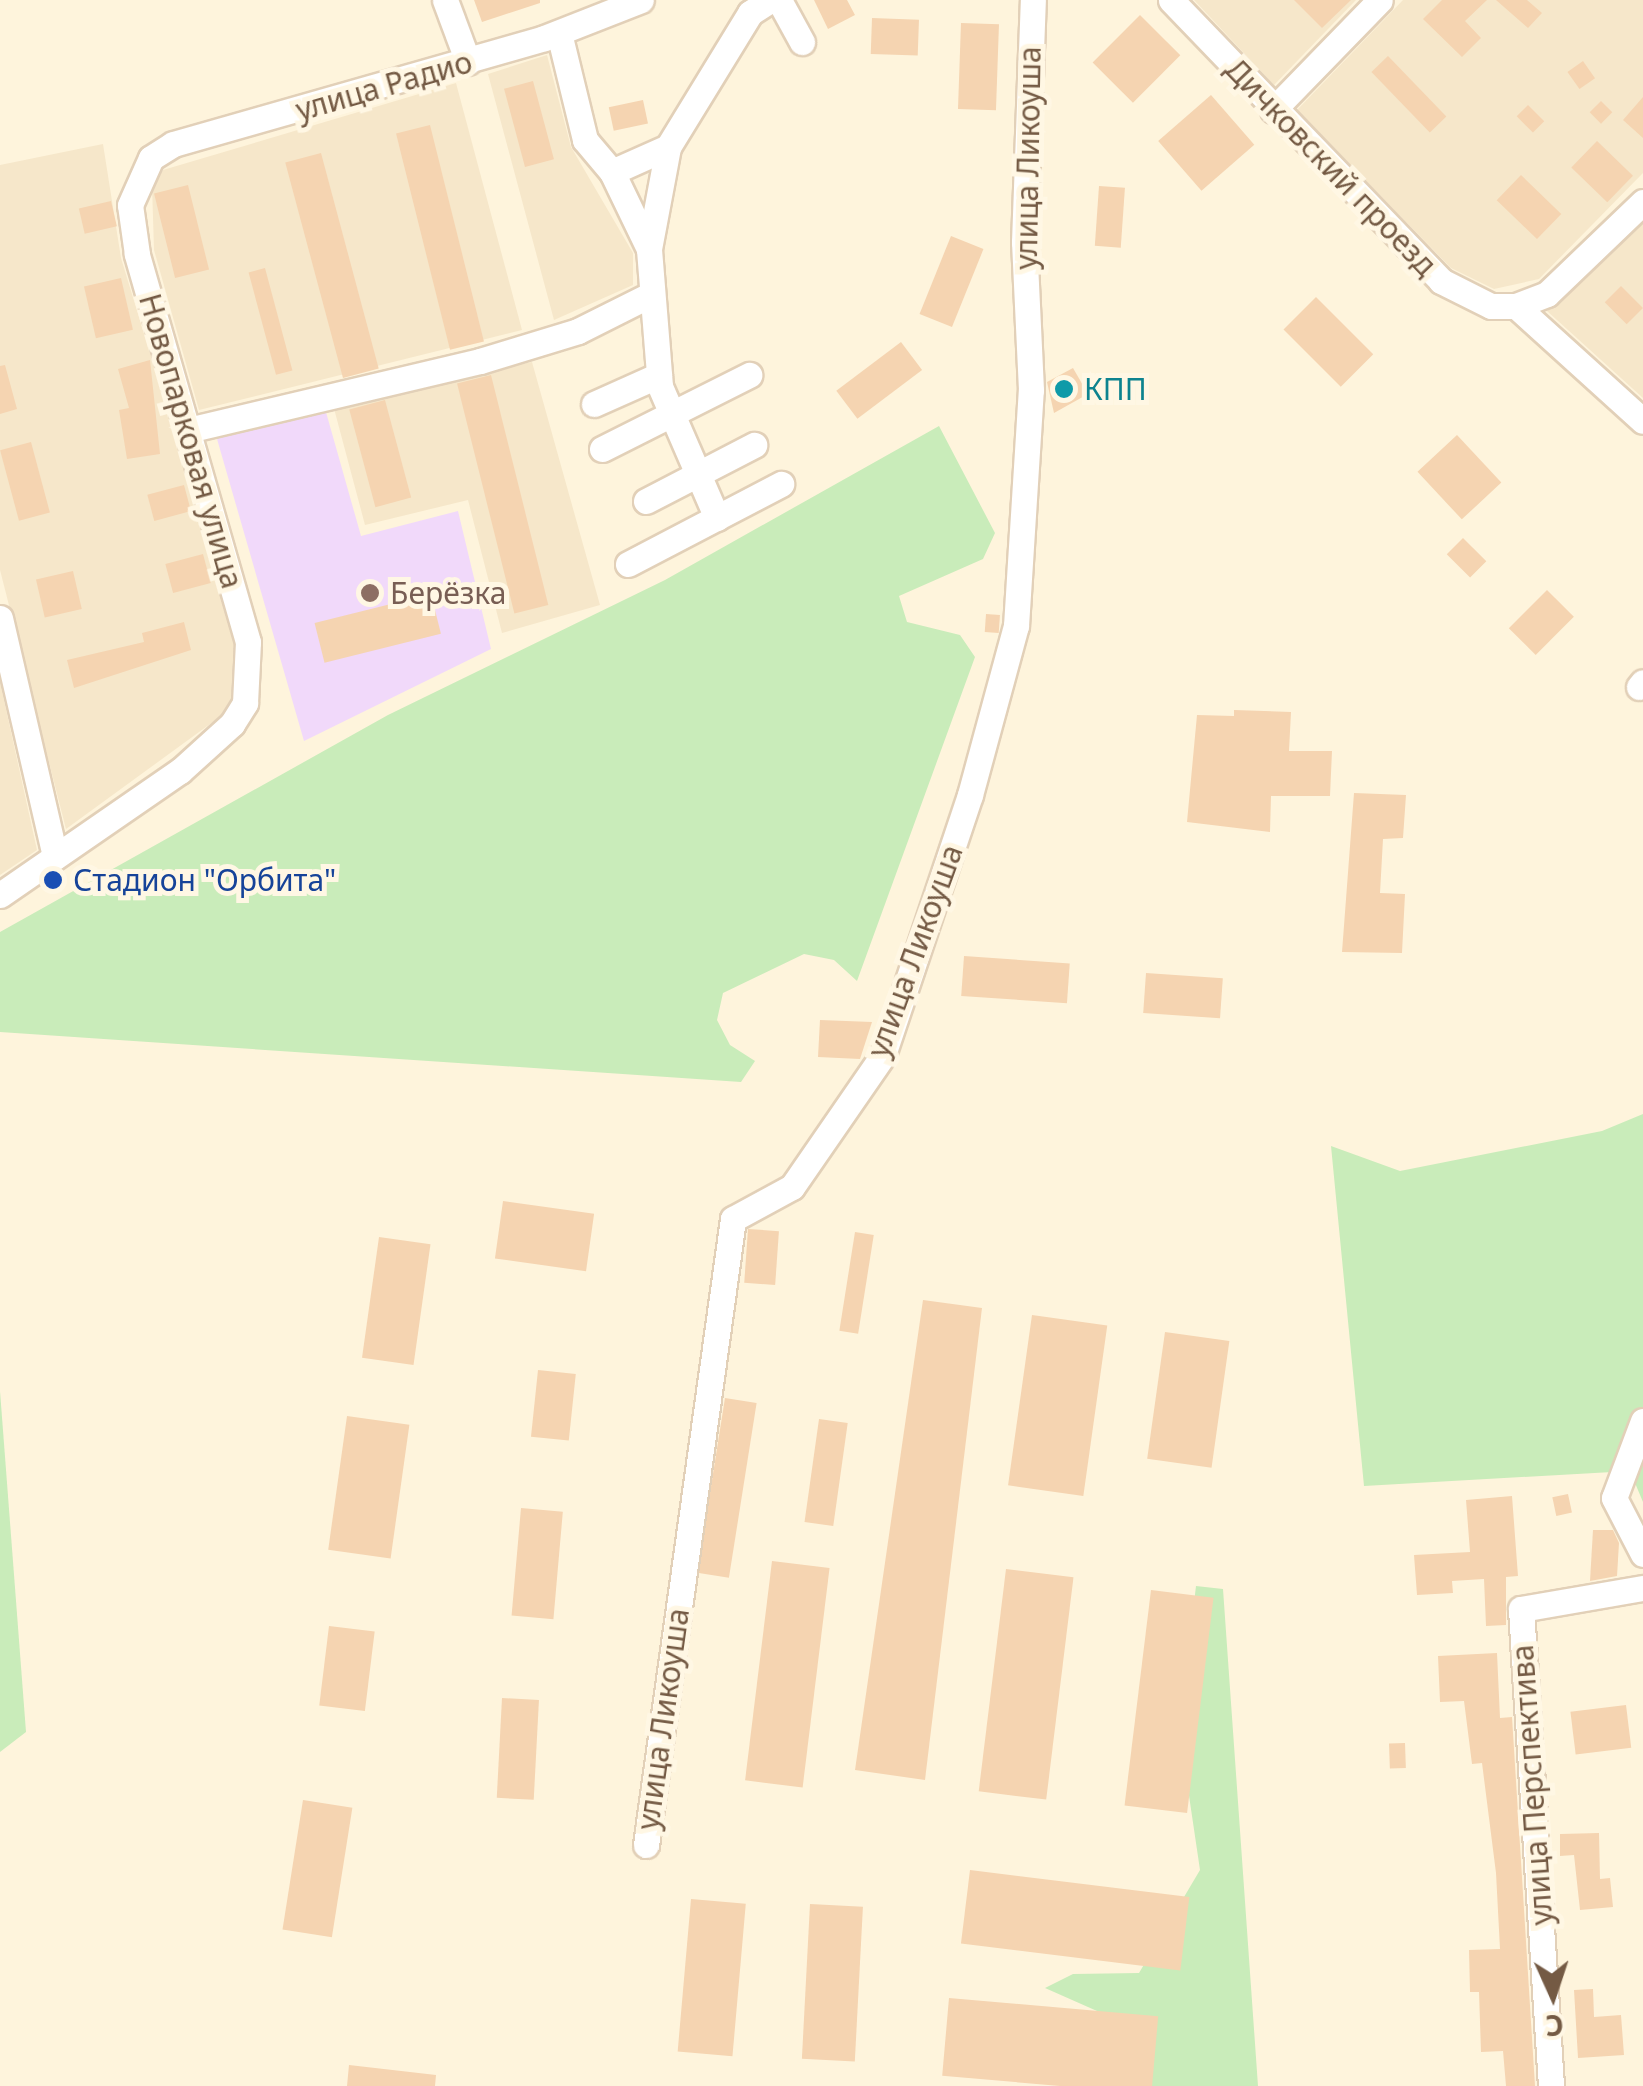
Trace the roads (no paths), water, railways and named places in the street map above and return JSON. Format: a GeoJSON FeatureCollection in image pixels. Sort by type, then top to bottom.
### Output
{"type":"FeatureCollection","features":[{"type":"Feature","properties":{"kind":"street"},"geometry":{"type":"LineString","coordinates":[[445,0],[468,62]]}},
{"type":"Feature","properties":{"kind":"street","name":"улица Радио"},"geometry":{"type":"LineString","coordinates":[[136,179],[151,158],[173,144],[468,62],[559,33],[641,0]]}},
{"type":"Feature","properties":{"kind":"street"},"geometry":{"type":"LineString","coordinates":[[717,518],[670,414],[659,375],[660,336],[650,295],[649,249],[668,148],[750,14],[770,0]]}},
{"type":"Feature","properties":{"kind":"street"},"geometry":{"type":"LineString","coordinates":[[779,0],[802,42]]}},
{"type":"Feature","properties":{"kind":"street","name":"улица Ликоуша"},"geometry":{"type":"LineString","coordinates":[[646,1845],[733,1220],[792,1188],[883,1054],[970,795],[1016,626],[1031,390],[1024,242],[1033,0]]}},
{"type":"Feature","properties":{"kind":"street","name":"Дичковский проезд"},"geometry":{"type":"LineString","coordinates":[[1171,0],[1441,281],[1462,296],[1516,306]]}},
{"type":"Feature","properties":{"kind":"street"},"geometry":{"type":"LineString","coordinates":[[1274,110],[1380,0]]}},
{"type":"Feature","properties":{"kind":"street"},"geometry":{"type":"LineString","coordinates":[[559,33],[586,140],[612,172],[649,249]]}},
{"type":"Feature","properties":{"kind":"street"},"geometry":{"type":"LineString","coordinates":[[612,172],[668,148]]}},
{"type":"Feature","properties":{"kind":"street","name":"Новопарковая улица"},"geometry":{"type":"LineString","coordinates":[[55,857],[180,771],[232,724],[244,703],[248,642],[137,254],[130,205],[136,179]]}},
{"type":"Feature","properties":{"kind":"street"},"geometry":{"type":"LineString","coordinates":[[1643,202],[1548,294],[1516,306],[1643,421]]}},
{"type":"Feature","properties":{"kind":"street"},"geometry":{"type":"LineString","coordinates":[[188,430],[480,361],[578,330],[650,295]]}},
{"type":"Feature","properties":{"kind":"street"},"geometry":{"type":"LineString","coordinates":[[594,404],[659,375]]}},
{"type":"Feature","properties":{"kind":"street"},"geometry":{"type":"LineString","coordinates":[[602,449],[749,375]]}},
{"type":"Feature","properties":{"kind":"street"},"geometry":{"type":"LineString","coordinates":[[646,502],[754,445]]}},
{"type":"Feature","properties":{"kind":"street"},"geometry":{"type":"LineString","coordinates":[[628,564],[781,484]]}},
{"type":"Feature","properties":{"kind":"street"},"geometry":{"type":"LineString","coordinates":[[0,618],[55,857],[0,895]]}},
{"type":"Feature","properties":{"kind":"street"},"geometry":{"type":"LineString","coordinates":[[1643,1421],[1614,1498],[1643,1554]]}},
{"type":"Feature","properties":{"kind":"street","name":"улица Перспектива"},"geometry":{"type":"LineString","coordinates":[[1552,2086],[1520,1608],[1643,1588]]}},
{"type":"Feature","properties":{"kind":"place","name":"КПП"},"geometry":{"type":"Point","coordinates":[1064,389]}},
{"type":"Feature","properties":{"kind":"place","name":"Берёзка"},"geometry":{"type":"Point","coordinates":[370,593]}},
{"type":"Feature","properties":{"kind":"place","name":"Стадион \"Орбита\""},"geometry":{"type":"Point","coordinates":[53,880]}}]}
